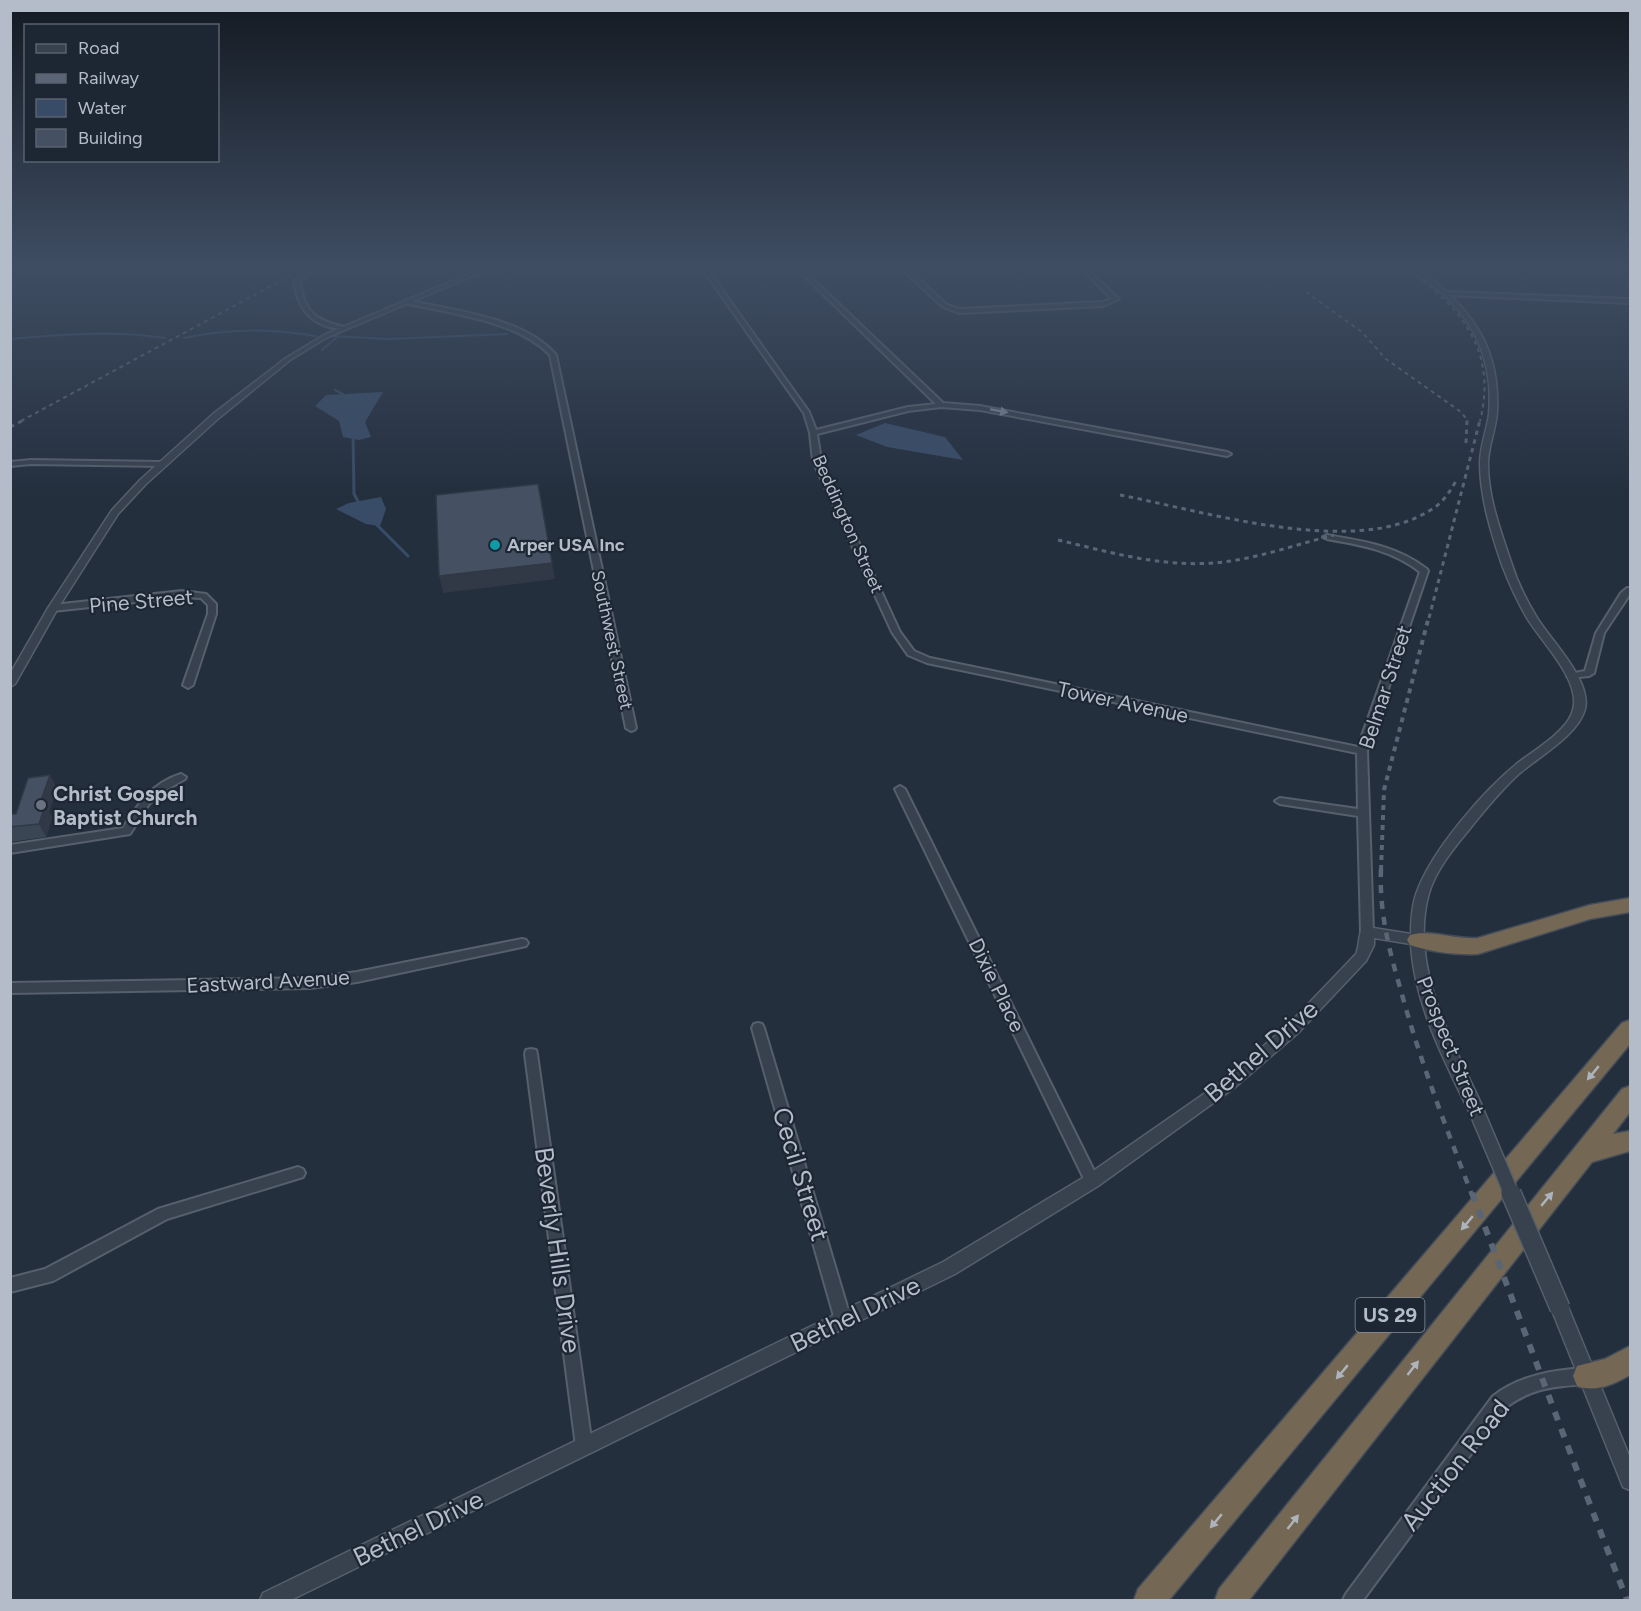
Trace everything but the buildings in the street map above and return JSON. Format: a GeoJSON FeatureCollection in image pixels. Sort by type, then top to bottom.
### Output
{"type":"FeatureCollection","features":[{"type":"Feature","properties":{"kind":"highway"},"geometry":{"type":"LineString","coordinates":[[1417,940],[1460,947],[1478,946],[1604,908],[1630,905]]}},
{"type":"Feature","properties":{"kind":"highway"},"geometry":{"type":"LineString","coordinates":[[1579,916],[1605,913],[1630,919]]}},
{"type":"Feature","properties":{"kind":"highway","name":"US 29"},"geometry":{"type":"LineString","coordinates":[[1149,1600],[1630,1029]]}},
{"type":"Feature","properties":{"kind":"highway","name":"US 29"},"geometry":{"type":"LineString","coordinates":[[1230,1600],[1630,1096]]}},
{"type":"Feature","properties":{"kind":"highway"},"geometry":{"type":"LineString","coordinates":[[1580,1159],[1599,1148],[1630,1142]]}},
{"type":"Feature","properties":{"kind":"highway"},"geometry":{"type":"LineString","coordinates":[[1587,1376],[1608,1372],[1630,1360]]}},
{"type":"Feature","properties":{"kind":"street"},"geometry":{"type":"LineString","coordinates":[[10,684],[15,670],[53,608],[116,512],[161,465],[266,376],[316,342]]}},
{"type":"Feature","properties":{"kind":"street","name":"Southwest Street"},"geometry":{"type":"LineString","coordinates":[[542,342],[553,355],[631,728]]}},
{"type":"Feature","properties":{"kind":"street","name":"Beddington Street"},"geometry":{"type":"LineString","coordinates":[[757,342],[807,413],[817,461],[896,632]]}},
{"type":"Feature","properties":{"kind":"street"},"geometry":{"type":"LineString","coordinates":[[875,342],[940,405]]}},
{"type":"Feature","properties":{"kind":"street","name":"Prospect Street"},"geometry":{"type":"LineString","coordinates":[[1482,342],[1495,381],[1493,414],[1484,458],[1484,473],[1509,574],[1532,617],[1572,676],[1580,696],[1577,715],[1562,733],[1500,786],[1442,860],[1423,891],[1417,940],[1420,968],[1429,998],[1630,1480]]}},
{"type":"Feature","properties":{"kind":"street"},"geometry":{"type":"LineString","coordinates":[[813,433],[876,415],[940,405],[980,408],[1227,454]]}},
{"type":"Feature","properties":{"kind":"street"},"geometry":{"type":"LineString","coordinates":[[10,464],[53,462],[161,465]]}},
{"type":"Feature","properties":{"kind":"street","name":"Belmar Street"},"geometry":{"type":"LineString","coordinates":[[1327,537],[1374,545],[1410,557],[1424,571],[1362,751],[1367,932]]}},
{"type":"Feature","properties":{"kind":"street"},"geometry":{"type":"LineString","coordinates":[[1572,676],[1589,673],[1600,633],[1630,590]]}},
{"type":"Feature","properties":{"kind":"street","name":"Pine Street"},"geometry":{"type":"LineString","coordinates":[[53,608],[182,594],[203,596],[212,604],[212,614],[188,685]]}},
{"type":"Feature","properties":{"kind":"street","name":"Tower Avenue"},"geometry":{"type":"LineString","coordinates":[[896,632],[911,653],[927,660],[1362,751]]}},
{"type":"Feature","properties":{"kind":"street"},"geometry":{"type":"LineString","coordinates":[[10,849],[126,831],[145,802],[180,777]]}},
{"type":"Feature","properties":{"kind":"street","name":"Dixie Place"},"geometry":{"type":"LineString","coordinates":[[900,789],[1092,1181]]}},
{"type":"Feature","properties":{"kind":"street"},"geometry":{"type":"LineString","coordinates":[[1280,801],[1362,813]]}},
{"type":"Feature","properties":{"kind":"street"},"geometry":{"type":"LineString","coordinates":[[1367,932],[1417,940]]}},
{"type":"Feature","properties":{"kind":"street","name":"Bethel Drive"},"geometry":{"type":"LineString","coordinates":[[270,1600],[950,1268],[1092,1181],[1230,1084],[1294,1028],[1361,957],[1367,945],[1367,932]]}},
{"type":"Feature","properties":{"kind":"street","name":"Eastward Avenue"},"geometry":{"type":"LineString","coordinates":[[10,988],[310,983],[357,977],[522,943]]}},
{"type":"Feature","properties":{"kind":"street","name":"Cecil Street"},"geometry":{"type":"LineString","coordinates":[[758,1028],[843,1320]]}},
{"type":"Feature","properties":{"kind":"street","name":"Beverly Hills Drive"},"geometry":{"type":"LineString","coordinates":[[531,1054],[584,1446]]}},
{"type":"Feature","properties":{"kind":"street"},"geometry":{"type":"LineString","coordinates":[[10,1285],[48,1276],[163,1214],[298,1173]]}},
{"type":"Feature","properties":{"kind":"street","name":"Auction Road"},"geometry":{"type":"LineString","coordinates":[[1352,1600],[1499,1402],[1508,1394],[1540,1381],[1587,1376]]}},
{"type":"Feature","properties":{"kind":"water"},"geometry":{"type":"Polygon","coordinates":[[[383,392],[365,422],[371,437],[359,440],[343,437],[339,421],[315,406],[326,395],[383,392]]]}},
{"type":"Feature","properties":{"kind":"water"},"geometry":{"type":"Polygon","coordinates":[[[885,423],[945,437],[963,460],[887,447],[856,435],[885,423]]]}},
{"type":"Feature","properties":{"kind":"water"},"geometry":{"type":"Polygon","coordinates":[[[381,497],[386,509],[380,526],[366,524],[336,509],[349,503],[381,497]]]}},
{"type":"Feature","properties":{"kind":"waterway"},"geometry":{"type":"LineString","coordinates":[[322,350],[331,342]]}},
{"type":"Feature","properties":{"kind":"waterway"},"geometry":{"type":"LineString","coordinates":[[335,390],[343,394],[344,398]]}},
{"type":"Feature","properties":{"kind":"waterway"},"geometry":{"type":"LineString","coordinates":[[353,434],[354,494],[359,503]]}},
{"type":"Feature","properties":{"kind":"waterway"},"geometry":{"type":"LineString","coordinates":[[375,523],[408,556]]}},
{"type":"Feature","properties":{"kind":"railway"},"geometry":{"type":"LineString","coordinates":[[21,421],[167,342]]}},
{"type":"Feature","properties":{"kind":"railway"},"geometry":{"type":"LineString","coordinates":[[1371,342],[1386,359],[1461,412],[1468,421]]}},
{"type":"Feature","properties":{"kind":"railway"},"geometry":{"type":"LineString","coordinates":[[1475,342],[1484,372],[1484,396],[1480,421]]}},
{"type":"Feature","properties":{"kind":"railway"},"geometry":{"type":"LineString","coordinates":[[10,427],[24,420]]}},
{"type":"Feature","properties":{"kind":"railway"},"geometry":{"type":"LineString","coordinates":[[1466,443],[1467,420]]}},
{"type":"Feature","properties":{"kind":"railway"},"geometry":{"type":"LineString","coordinates":[[1429,618],[1480,420]]}},
{"type":"Feature","properties":{"kind":"railway"},"geometry":{"type":"LineString","coordinates":[[1120,495],[1277,527],[1320,531],[1360,531],[1397,524],[1429,511],[1441,502],[1456,481]]}},
{"type":"Feature","properties":{"kind":"railway"},"geometry":{"type":"LineString","coordinates":[[1058,540],[1135,558],[1193,564],[1244,559],[1334,535]]}},
{"type":"Feature","properties":{"kind":"railway"},"geometry":{"type":"LineString","coordinates":[[1381,870],[1384,790],[1429,616]]}},
{"type":"Feature","properties":{"kind":"railway"},"geometry":{"type":"LineString","coordinates":[[1381,870],[1383,915],[1408,1017],[1472,1195]]}},
{"type":"Feature","properties":{"kind":"railway"},"geometry":{"type":"LineString","coordinates":[[1472,1193],[1627,1600]]}},
{"type":"Feature","properties":{"kind":"place","name":"Arper USA Inc"},"geometry":{"type":"Point","coordinates":[495,545]}},
{"type":"Feature","properties":{"kind":"place","name":"Christ Gospel Baptist Church"},"geometry":{"type":"Point","coordinates":[41,805]}}]}
